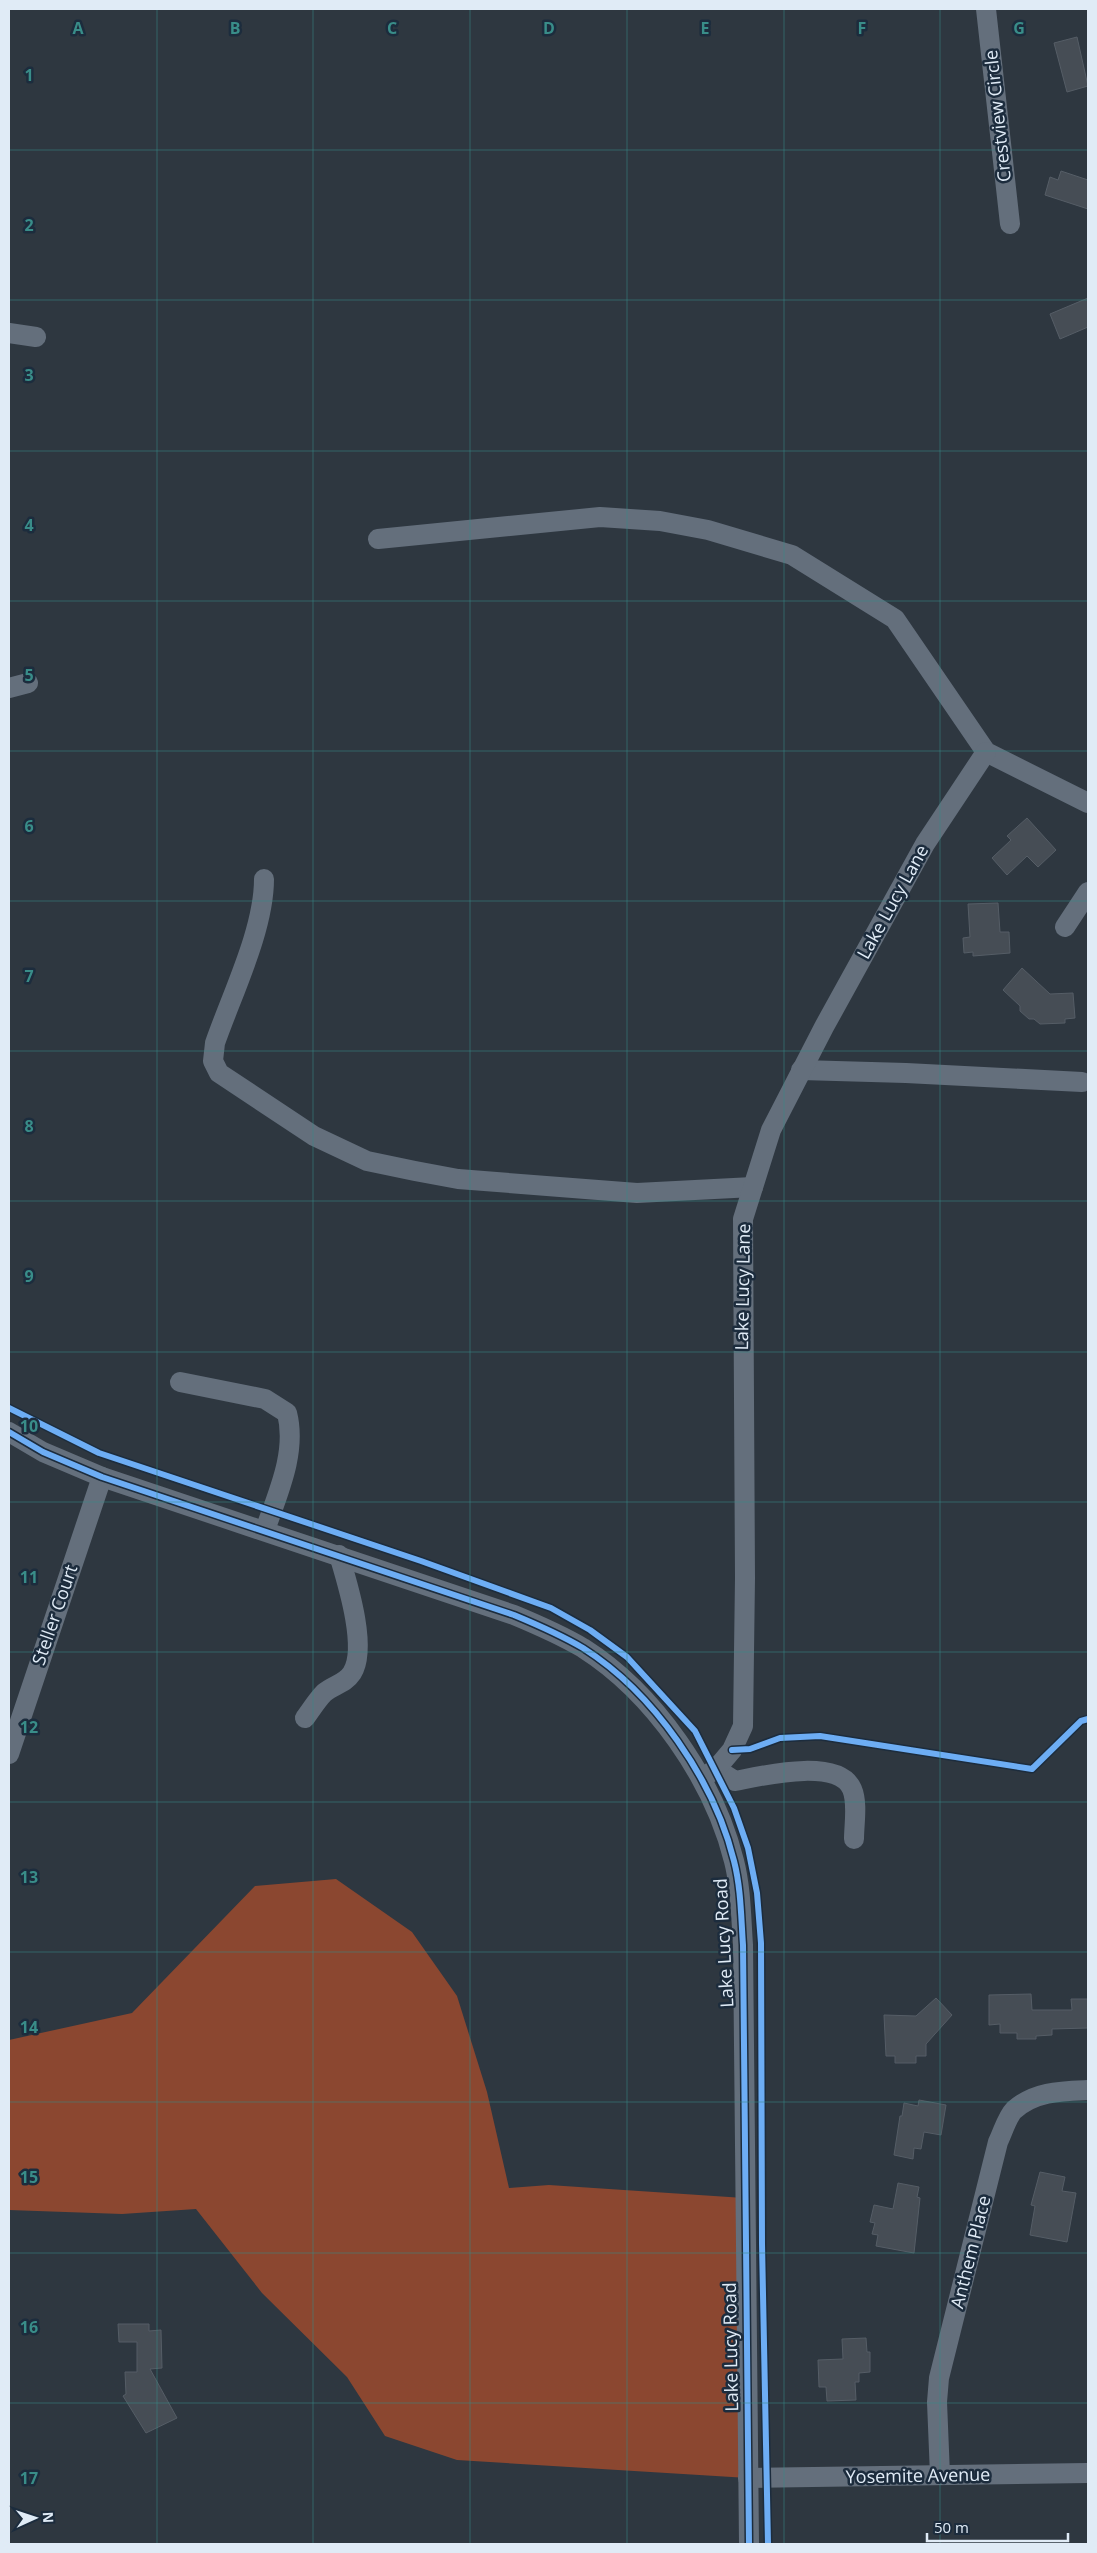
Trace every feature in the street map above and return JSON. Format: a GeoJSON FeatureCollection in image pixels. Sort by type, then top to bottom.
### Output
{"type":"FeatureCollection","features":[{"type":"Feature","properties":{"kind":"street","name":"Crestview Circle"},"geometry":{"type":"LineString","coordinates":[[986,9],[1010,224]]}},
{"type":"Feature","properties":{"kind":"street"},"geometry":{"type":"LineString","coordinates":[[9,333],[36,337]]}},
{"type":"Feature","properties":{"kind":"street"},"geometry":{"type":"LineString","coordinates":[[378,539],[600,517],[660,521],[708,530],[792,555],[895,619],[986,752],[1088,803]]}},
{"type":"Feature","properties":{"kind":"street"},"geometry":{"type":"LineString","coordinates":[[9,688],[28,683]]}},
{"type":"Feature","properties":{"kind":"street","name":"Lake Lucy Lane"},"geometry":{"type":"LineString","coordinates":[[709,1774],[732,1750],[743,1726],[745,1578],[743,1219],[771,1130],[801,1070],[925,844],[986,752]]}},
{"type":"Feature","properties":{"kind":"street"},"geometry":{"type":"LineString","coordinates":[[264,879],[264,898],[254,936],[215,1043],[213,1061],[219,1073],[314,1136],[367,1160],[458,1179],[637,1193],[753,1187]]}},
{"type":"Feature","properties":{"kind":"street"},"geometry":{"type":"LineString","coordinates":[[1065,927],[1088,892]]}},
{"type":"Feature","properties":{"kind":"street"},"geometry":{"type":"LineString","coordinates":[[801,1070],[1082,1082]]}},
{"type":"Feature","properties":{"kind":"street"},"geometry":{"type":"LineString","coordinates":[[180,1382],[265,1399],[288,1413],[291,1426],[291,1443],[282,1480],[265,1530]]}},
{"type":"Feature","properties":{"kind":"street","name":"Lake Lucy Road"},"geometry":{"type":"LineString","coordinates":[[9,1432],[43,1452],[102,1477],[339,1555],[514,1615],[550,1630],[584,1649],[621,1677],[709,1774],[734,1862],[741,1917],[749,2544]]}},
{"type":"Feature","properties":{"kind":"street","name":"Steller Court"},"geometry":{"type":"LineString","coordinates":[[9,1754],[102,1477]]}},
{"type":"Feature","properties":{"kind":"street"},"geometry":{"type":"LineString","coordinates":[[305,1718],[324,1693],[344,1682],[353,1672],[357,1655],[354,1607],[339,1555]]}},
{"type":"Feature","properties":{"kind":"street"},"geometry":{"type":"LineString","coordinates":[[709,1774],[735,1782],[778,1773],[805,1771],[825,1773],[844,1778],[852,1788],[855,1800],[854,1839]]}},
{"type":"Feature","properties":{"kind":"street","name":"Anthem Place"},"geometry":{"type":"LineString","coordinates":[[940,2475],[938,2378],[998,2142],[1014,2111],[1035,2097],[1054,2091],[1088,2090]]}},
{"type":"Feature","properties":{"kind":"street","name":"Yosemite Avenue"},"geometry":{"type":"LineString","coordinates":[[748,2478],[1088,2473]]}},
{"type":"Feature","properties":{"kind":"shaded area"},"geometry":{"type":"Polygon","coordinates":[[[336,1879],[412,1932],[457,1996],[487,2092],[509,2188],[549,2185],[744,2198],[748,2478],[457,2460],[385,2436],[347,2377],[262,2293],[196,2209],[122,2214],[9,2210],[9,2040],[132,2013],[255,1886],[336,1879]]]}},
{"type":"Feature","properties":{"kind":"building"},"geometry":{"type":"Polygon","coordinates":[[[1077,37],[1088,86],[1067,92],[1054,43],[1077,37]]]}},
{"type":"Feature","properties":{"kind":"building"},"geometry":{"type":"Polygon","coordinates":[[[1061,171],[1088,180],[1088,209],[1045,195],[1050,177],[1058,180],[1061,171]]]}},
{"type":"Feature","properties":{"kind":"building"},"geometry":{"type":"Polygon","coordinates":[[[1088,298],[1088,327],[1060,339],[1050,314],[1088,298]]]}},
{"type":"Feature","properties":{"kind":"building"},"geometry":{"type":"Polygon","coordinates":[[[1027,818],[1056,850],[1038,867],[1027,856],[1007,875],[992,858],[1011,840],[1007,836],[1027,818]]]}},
{"type":"Feature","properties":{"kind":"building"},"geometry":{"type":"Polygon","coordinates":[[[998,903],[1000,932],[1009,932],[1010,953],[973,956],[973,952],[964,953],[963,938],[970,937],[968,904],[998,903]]]}},
{"type":"Feature","properties":{"kind":"building"},"geometry":{"type":"Polygon","coordinates":[[[1022,968],[1050,994],[1073,993],[1075,1018],[1065,1019],[1065,1023],[1040,1024],[1034,1019],[1029,1019],[1020,1011],[1020,1006],[1003,990],[1022,968]]]}},
{"type":"Feature","properties":{"kind":"building"},"geometry":{"type":"Polygon","coordinates":[[[1031,1994],[1032,2010],[1072,2010],[1071,1999],[1088,1999],[1088,2028],[1052,2029],[1052,2035],[1036,2036],[1036,2039],[1017,2039],[1017,2033],[1000,2033],[1000,2024],[989,2025],[989,1995],[1031,1994]]]}},
{"type":"Feature","properties":{"kind":"building"},"geometry":{"type":"Polygon","coordinates":[[[936,1998],[952,2015],[926,2044],[926,2056],[916,2056],[916,2063],[895,2063],[895,2056],[886,2056],[884,2015],[916,2016],[936,1998]]]}},
{"type":"Feature","properties":{"kind":"building"},"geometry":{"type":"Polygon","coordinates":[[[919,2100],[946,2105],[941,2135],[924,2132],[921,2149],[914,2148],[913,2159],[894,2155],[904,2103],[918,2106],[919,2100]]]}},
{"type":"Feature","properties":{"kind":"building"},"geometry":{"type":"Polygon","coordinates":[[[1040,2172],[1065,2177],[1062,2191],[1076,2193],[1067,2242],[1030,2235],[1035,2206],[1031,2205],[1040,2172]]]}},
{"type":"Feature","properties":{"kind":"building"},"geometry":{"type":"Polygon","coordinates":[[[898,2183],[919,2187],[917,2197],[920,2198],[914,2253],[876,2246],[878,2235],[872,2234],[875,2223],[870,2222],[874,2205],[893,2209],[898,2183]]]}},
{"type":"Feature","properties":{"kind":"building"},"geometry":{"type":"Polygon","coordinates":[[[118,2324],[149,2324],[149,2331],[161,2330],[162,2368],[150,2369],[177,2418],[146,2433],[123,2396],[126,2394],[125,2372],[137,2372],[137,2342],[119,2342],[118,2324]]]}},
{"type":"Feature","properties":{"kind":"building"},"geometry":{"type":"Polygon","coordinates":[[[866,2338],[867,2352],[870,2352],[870,2372],[859,2373],[859,2382],[855,2382],[856,2400],[827,2401],[826,2387],[819,2387],[818,2360],[843,2359],[842,2339],[866,2338]]]}},
{"type":"Feature","properties":{"kind":"cycle path"},"geometry":{"type":"LineString","coordinates":[[9,1408],[99,1453],[421,1561],[551,1608],[590,1630],[627,1657],[695,1731],[734,1808],[748,1848],[757,1893],[761,1943],[762,2244],[768,2544]]}},
{"type":"Feature","properties":{"kind":"cycle path"},"geometry":{"type":"LineString","coordinates":[[9,1432],[43,1452],[102,1477],[514,1615],[549,1630],[583,1648],[609,1667],[634,1689],[678,1741],[712,1800],[725,1830],[734,1861],[740,1903],[743,1945],[749,2544]]}},
{"type":"Feature","properties":{"kind":"cycle path"},"geometry":{"type":"LineString","coordinates":[[732,1750],[750,1749],[780,1738],[820,1736],[1032,1769],[1081,1721],[1088,1719]]}}]}
